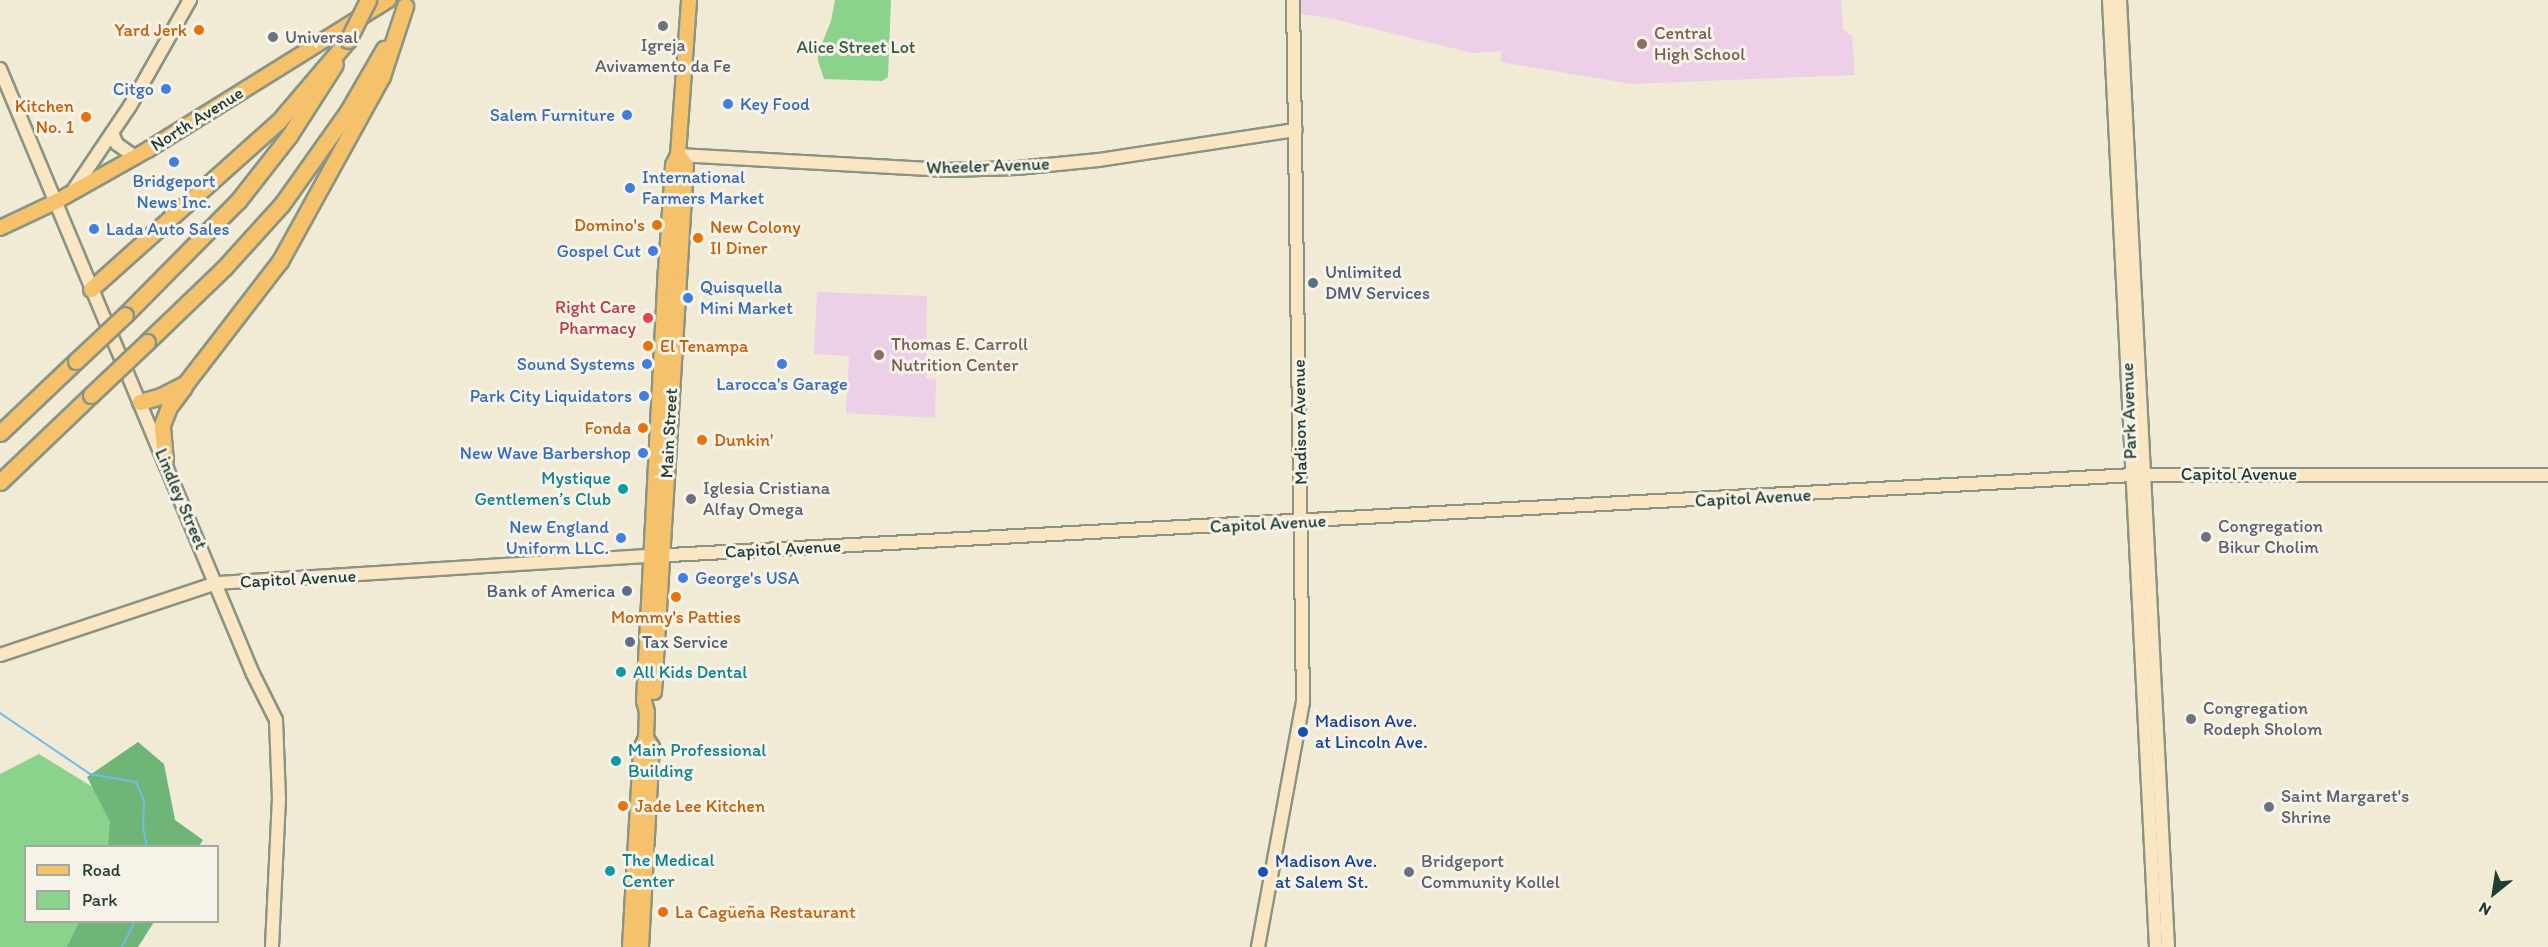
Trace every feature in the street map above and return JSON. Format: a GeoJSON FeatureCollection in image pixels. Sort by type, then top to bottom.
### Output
{"type":"FeatureCollection","features":[{"type":"Feature","properties":{"kind":"highway"},"geometry":{"type":"LineString","coordinates":[[0,433],[201,241],[255,180],[304,113],[348,40],[368,0]]}},
{"type":"Feature","properties":{"kind":"highway"},"geometry":{"type":"LineString","coordinates":[[0,482],[224,268],[300,181],[363,87],[406,3]]}},
{"type":"Feature","properties":{"kind":"highway"},"geometry":{"type":"LineString","coordinates":[[165,461],[162,432],[164,418],[186,383],[288,249],[382,76],[406,3]]}},
{"type":"Feature","properties":{"kind":"highway"},"geometry":{"type":"LineString","coordinates":[[90,289],[278,122],[322,67],[348,40]]}},
{"type":"Feature","properties":{"kind":"highway"},"geometry":{"type":"LineString","coordinates":[[140,402],[186,383]]}},
{"type":"Feature","properties":{"kind":"main road"},"geometry":{"type":"LineString","coordinates":[[74,189],[141,87],[190,0]]}},
{"type":"Feature","properties":{"kind":"main road","name":"North Avenue"},"geometry":{"type":"LineString","coordinates":[[0,228],[57,201],[74,189],[135,157],[388,0]]}},
{"type":"Feature","properties":{"kind":"main road","name":"Main Street"},"geometry":{"type":"LineString","coordinates":[[630,947],[641,748],[646,738],[647,712],[644,701],[686,165],[678,155],[689,0]]}},
{"type":"Feature","properties":{"kind":"main road","name":"Madison Avenue"},"geometry":{"type":"LineString","coordinates":[[1257,947],[1303,703],[1293,0]]}},
{"type":"Feature","properties":{"kind":"main road","name":"Park Avenue"},"geometry":{"type":"LineString","coordinates":[[2109,0],[2155,821],[2156,947]]}},
{"type":"Feature","properties":{"kind":"main road","name":"Park Avenue"},"geometry":{"type":"LineString","coordinates":[[2120,0],[2137,475]]}},
{"type":"Feature","properties":{"kind":"main road","name":"Lindley Street"},"geometry":{"type":"LineString","coordinates":[[0,69],[57,201],[90,289],[217,583],[253,674],[276,720],[279,798],[272,947]]}},
{"type":"Feature","properties":{"kind":"main road","name":"Wheeler Avenue"},"geometry":{"type":"LineString","coordinates":[[678,155],[947,170],[1017,168],[1099,160],[1296,130]]}},
{"type":"Feature","properties":{"kind":"main road"},"geometry":{"type":"LineString","coordinates":[[112,133],[117,144],[135,157]]}},
{"type":"Feature","properties":{"kind":"main road","name":"Capitol Avenue"},"geometry":{"type":"LineString","coordinates":[[0,655],[217,583],[657,556],[2137,475],[2548,475]]}},
{"type":"Feature","properties":{"kind":"main road","name":"Main Street"},"geometry":{"type":"LineString","coordinates":[[641,947],[652,747],[646,738]]}},
{"type":"Feature","properties":{"kind":"main road","name":"Park Avenue"},"geometry":{"type":"LineString","coordinates":[[2155,821],[2168,947]]}},
{"type":"Feature","properties":{"kind":"shaded area","name":"Central High School"},"geometry":{"type":"Polygon","coordinates":[[[1301,0],[1841,0],[1843,29],[1852,36],[1855,75],[1631,84],[1501,62],[1501,51],[1472,53],[1334,19],[1301,14],[1301,0]]]}},
{"type":"Feature","properties":{"kind":"shaded area","name":"Thomas E. Carroll Nutrition Center"},"geometry":{"type":"Polygon","coordinates":[[[817,292],[927,296],[926,378],[936,379],[935,418],[846,413],[849,356],[814,354],[817,292]]]}},
{"type":"Feature","properties":{"kind":"green space","name":"Alice Street Lot"},"geometry":{"type":"Polygon","coordinates":[[[835,0],[891,0],[888,77],[882,81],[824,79],[818,53],[831,21],[835,0]]]}},
{"type":"Feature","properties":{"kind":"green space"},"geometry":{"type":"Polygon","coordinates":[[[138,742],[164,764],[175,820],[203,840],[200,845],[108,845],[110,822],[87,777],[138,742]]]}},
{"type":"Feature","properties":{"kind":"green space"},"geometry":{"type":"Polygon","coordinates":[[[39,754],[96,789],[136,845],[24,845],[24,923],[120,923],[106,947],[0,947],[0,774],[39,754]]]}},
{"type":"Feature","properties":{"kind":"green space"},"geometry":{"type":"Polygon","coordinates":[[[79,923],[153,923],[138,947],[67,947],[79,923]]]}},
{"type":"Feature","properties":{"kind":"waterway"},"geometry":{"type":"LineString","coordinates":[[0,713],[90,774],[136,782],[144,801],[143,827],[147,845]]}},
{"type":"Feature","properties":{"kind":"waterway"},"geometry":{"type":"LineString","coordinates":[[122,947],[134,923]]}},
{"type":"Feature","properties":{"kind":"place","name":"Igreja Avivamento da Fe"},"geometry":{"type":"Point","coordinates":[663,26]}},
{"type":"Feature","properties":{"kind":"place","name":"Yard Jerk"},"geometry":{"type":"Point","coordinates":[199,30]}},
{"type":"Feature","properties":{"kind":"place","name":"Universal"},"geometry":{"type":"Point","coordinates":[273,37]}},
{"type":"Feature","properties":{"kind":"place","name":"Central High School"},"geometry":{"type":"Point","coordinates":[1642,44]}},
{"type":"Feature","properties":{"kind":"place","name":"Citgo"},"geometry":{"type":"Point","coordinates":[166,89]}},
{"type":"Feature","properties":{"kind":"place","name":"Key Food"},"geometry":{"type":"Point","coordinates":[728,104]}},
{"type":"Feature","properties":{"kind":"place","name":"Salem Furniture"},"geometry":{"type":"Point","coordinates":[627,115]}},
{"type":"Feature","properties":{"kind":"place","name":"Kitchen No. 1"},"geometry":{"type":"Point","coordinates":[86,117]}},
{"type":"Feature","properties":{"kind":"place","name":"Bridgeport News Inc."},"geometry":{"type":"Point","coordinates":[174,162]}},
{"type":"Feature","properties":{"kind":"place","name":"International Farmers Market"},"geometry":{"type":"Point","coordinates":[630,188]}},
{"type":"Feature","properties":{"kind":"place","name":"Domino's"},"geometry":{"type":"Point","coordinates":[657,225]}},
{"type":"Feature","properties":{"kind":"place","name":"Lada Auto Sales"},"geometry":{"type":"Point","coordinates":[94,229]}},
{"type":"Feature","properties":{"kind":"place","name":"New Colony II Diner"},"geometry":{"type":"Point","coordinates":[698,238]}},
{"type":"Feature","properties":{"kind":"place","name":"Gospel Cut"},"geometry":{"type":"Point","coordinates":[653,251]}},
{"type":"Feature","properties":{"kind":"place","name":"Unlimited DMV Services"},"geometry":{"type":"Point","coordinates":[1313,283]}},
{"type":"Feature","properties":{"kind":"place","name":"Quisquella Mini Market"},"geometry":{"type":"Point","coordinates":[688,298]}},
{"type":"Feature","properties":{"kind":"place","name":"Right Care Pharmacy"},"geometry":{"type":"Point","coordinates":[648,318]}},
{"type":"Feature","properties":{"kind":"place","name":"El Tenampa"},"geometry":{"type":"Point","coordinates":[648,346]}},
{"type":"Feature","properties":{"kind":"place","name":"Thomas E. Carroll Nutrition Center"},"geometry":{"type":"Point","coordinates":[879,355]}},
{"type":"Feature","properties":{"kind":"place","name":"Sound Systems"},"geometry":{"type":"Point","coordinates":[647,364]}},
{"type":"Feature","properties":{"kind":"place","name":"Larocca's Garage"},"geometry":{"type":"Point","coordinates":[782,364]}},
{"type":"Feature","properties":{"kind":"place","name":"Park City Liquidators"},"geometry":{"type":"Point","coordinates":[644,396]}},
{"type":"Feature","properties":{"kind":"place","name":"Fonda"},"geometry":{"type":"Point","coordinates":[643,428]}},
{"type":"Feature","properties":{"kind":"place","name":"Dunkin'"},"geometry":{"type":"Point","coordinates":[702,440]}},
{"type":"Feature","properties":{"kind":"place","name":"New Wave Barbershop"},"geometry":{"type":"Point","coordinates":[643,453]}},
{"type":"Feature","properties":{"kind":"place","name":"Mystique Gentlemen’s Club"},"geometry":{"type":"Point","coordinates":[623,489]}},
{"type":"Feature","properties":{"kind":"place","name":"Iglesia Cristiana Alfay Omega"},"geometry":{"type":"Point","coordinates":[691,499]}},
{"type":"Feature","properties":{"kind":"place","name":"Congregation Bikur Cholim"},"geometry":{"type":"Point","coordinates":[2206,537]}},
{"type":"Feature","properties":{"kind":"place","name":"New England Uniform LLC."},"geometry":{"type":"Point","coordinates":[621,538]}},
{"type":"Feature","properties":{"kind":"place","name":"George's USA"},"geometry":{"type":"Point","coordinates":[683,578]}},
{"type":"Feature","properties":{"kind":"place","name":"Bank of America"},"geometry":{"type":"Point","coordinates":[627,591]}},
{"type":"Feature","properties":{"kind":"place","name":"Mommy's Patties"},"geometry":{"type":"Point","coordinates":[676,597]}},
{"type":"Feature","properties":{"kind":"place","name":"Tax Service"},"geometry":{"type":"Point","coordinates":[630,642]}},
{"type":"Feature","properties":{"kind":"place","name":"All Kids Dental"},"geometry":{"type":"Point","coordinates":[621,672]}},
{"type":"Feature","properties":{"kind":"place","name":"Congregation Rodeph Sholom"},"geometry":{"type":"Point","coordinates":[2191,719]}},
{"type":"Feature","properties":{"kind":"place","name":"Madison Ave. at Lincoln Ave."},"geometry":{"type":"Point","coordinates":[1303,732]}},
{"type":"Feature","properties":{"kind":"place","name":"Main Professional Building"},"geometry":{"type":"Point","coordinates":[616,761]}},
{"type":"Feature","properties":{"kind":"place","name":"Jade Lee Kitchen"},"geometry":{"type":"Point","coordinates":[623,806]}},
{"type":"Feature","properties":{"kind":"place","name":"Saint Margaret's Shrine"},"geometry":{"type":"Point","coordinates":[2269,807]}},
{"type":"Feature","properties":{"kind":"place","name":"The Medical Center"},"geometry":{"type":"Point","coordinates":[610,871]}},
{"type":"Feature","properties":{"kind":"place","name":"Madison Ave. at Salem St."},"geometry":{"type":"Point","coordinates":[1263,872]}},
{"type":"Feature","properties":{"kind":"place","name":"Bridgeport Community Kollel"},"geometry":{"type":"Point","coordinates":[1409,872]}},
{"type":"Feature","properties":{"kind":"place","name":"La Cagüeña Restaurant"},"geometry":{"type":"Point","coordinates":[663,912]}}]}
